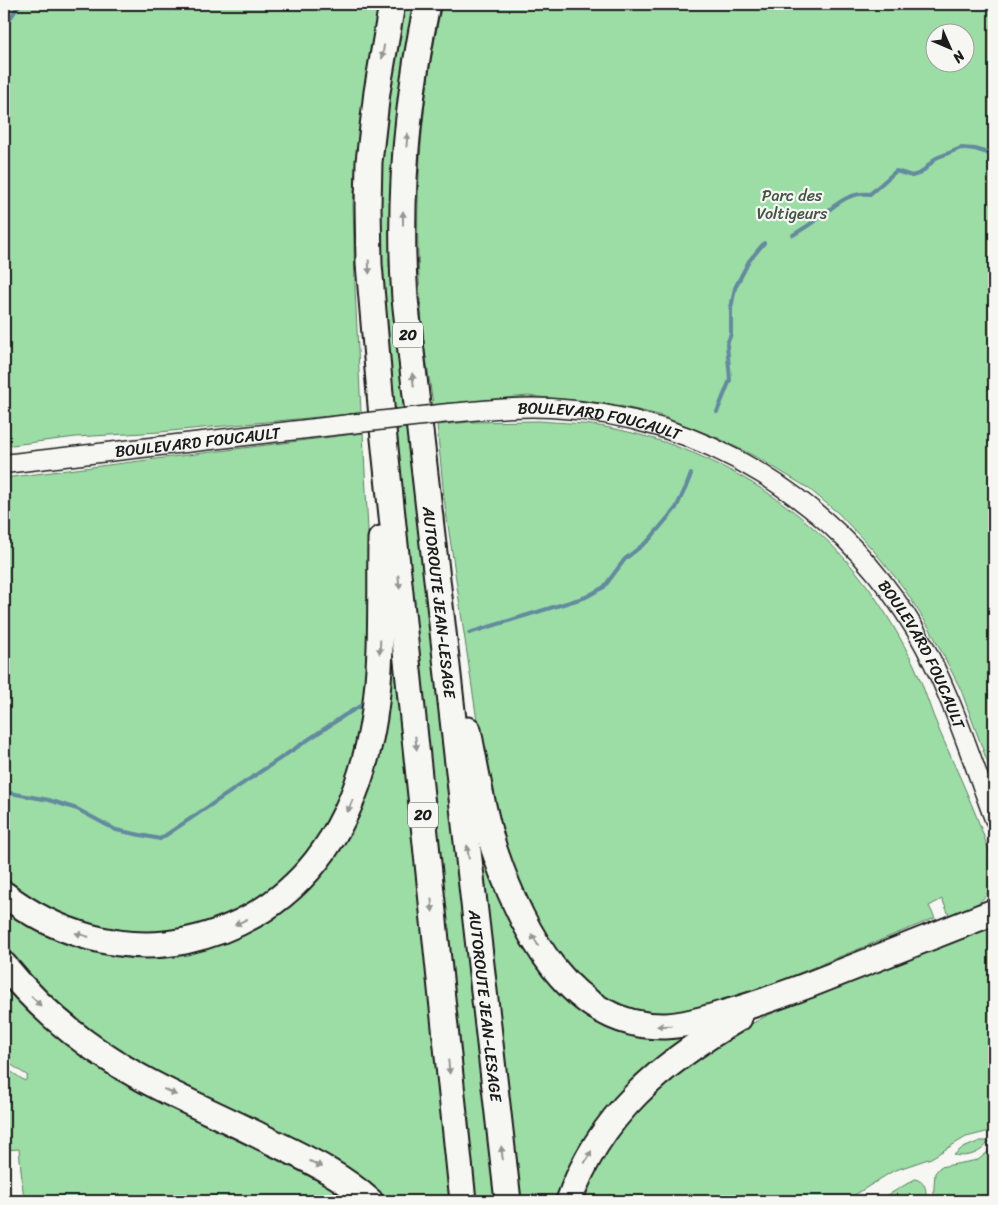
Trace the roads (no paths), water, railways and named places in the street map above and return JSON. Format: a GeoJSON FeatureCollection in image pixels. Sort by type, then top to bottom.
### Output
{"type":"FeatureCollection","features":[{"type":"Feature","properties":{"kind":"highway","name":"20"},"geometry":{"type":"LineString","coordinates":[[392,4],[377,92],[369,162],[370,278],[383,429],[463,1201]]}},
{"type":"Feature","properties":{"kind":"highway","name":"AUTOROUTE JEAN-LESAGE"},"geometry":{"type":"LineString","coordinates":[[427,4],[415,67],[405,154],[403,263],[406,313],[508,1201]]}},
{"type":"Feature","properties":{"kind":"highway"},"geometry":{"type":"LineString","coordinates":[[4,894],[39,918],[78,934],[102,940],[128,943],[171,943],[214,933],[256,914],[290,889],[314,865],[338,830],[354,797],[367,751],[374,715],[379,662],[383,429]]}},
{"type":"Feature","properties":{"kind":"highway"},"geometry":{"type":"LineString","coordinates":[[436,580],[479,786],[494,847],[516,905],[533,937],[566,982],[591,1004],[616,1018],[636,1023],[656,1026],[684,1024],[769,1000],[994,912]]}},
{"type":"Feature","properties":{"kind":"highway"},"geometry":{"type":"LineString","coordinates":[[4,965],[48,1012],[73,1034],[110,1060],[154,1084],[322,1167],[350,1184],[370,1201]]}},
{"type":"Feature","properties":{"kind":"highway"},"geometry":{"type":"LineString","coordinates":[[569,1201],[578,1177],[594,1145],[635,1095],[664,1068],[683,1054],[769,1000]]}},
{"type":"Feature","properties":{"kind":"street","name":"BOULEVARD FOUCAULT"},"geometry":{"type":"LineString","coordinates":[[4,464],[449,413],[511,408],[590,411],[672,430],[718,449],[761,472],[798,497],[837,530],[869,564],[893,595],[917,632],[943,686],[994,819]]}},
{"type":"Feature","properties":{"kind":"waterway"},"geometry":{"type":"LineString","coordinates":[[4,27],[20,4]]}},
{"type":"Feature","properties":{"kind":"waterway"},"geometry":{"type":"LineString","coordinates":[[793,235],[848,197],[870,194],[896,171],[912,176],[921,173],[936,158],[961,148],[975,149],[994,155]]}},
{"type":"Feature","properties":{"kind":"waterway"},"geometry":{"type":"LineString","coordinates":[[717,412],[730,380],[727,344],[731,334],[731,308],[735,288],[749,261],[764,243]]}},
{"type":"Feature","properties":{"kind":"waterway"},"geometry":{"type":"LineString","coordinates":[[469,633],[586,597],[604,587],[625,559],[649,540],[676,508],[691,474]]}},
{"type":"Feature","properties":{"kind":"waterway"},"geometry":{"type":"LineString","coordinates":[[4,792],[49,800],[77,809],[116,830],[160,839],[362,705]]}},
{"type":"Feature","properties":{"kind":"park label","name":"Parc des Voltigeurs"},"geometry":{"type":"Point","coordinates":[792,204]}}]}
